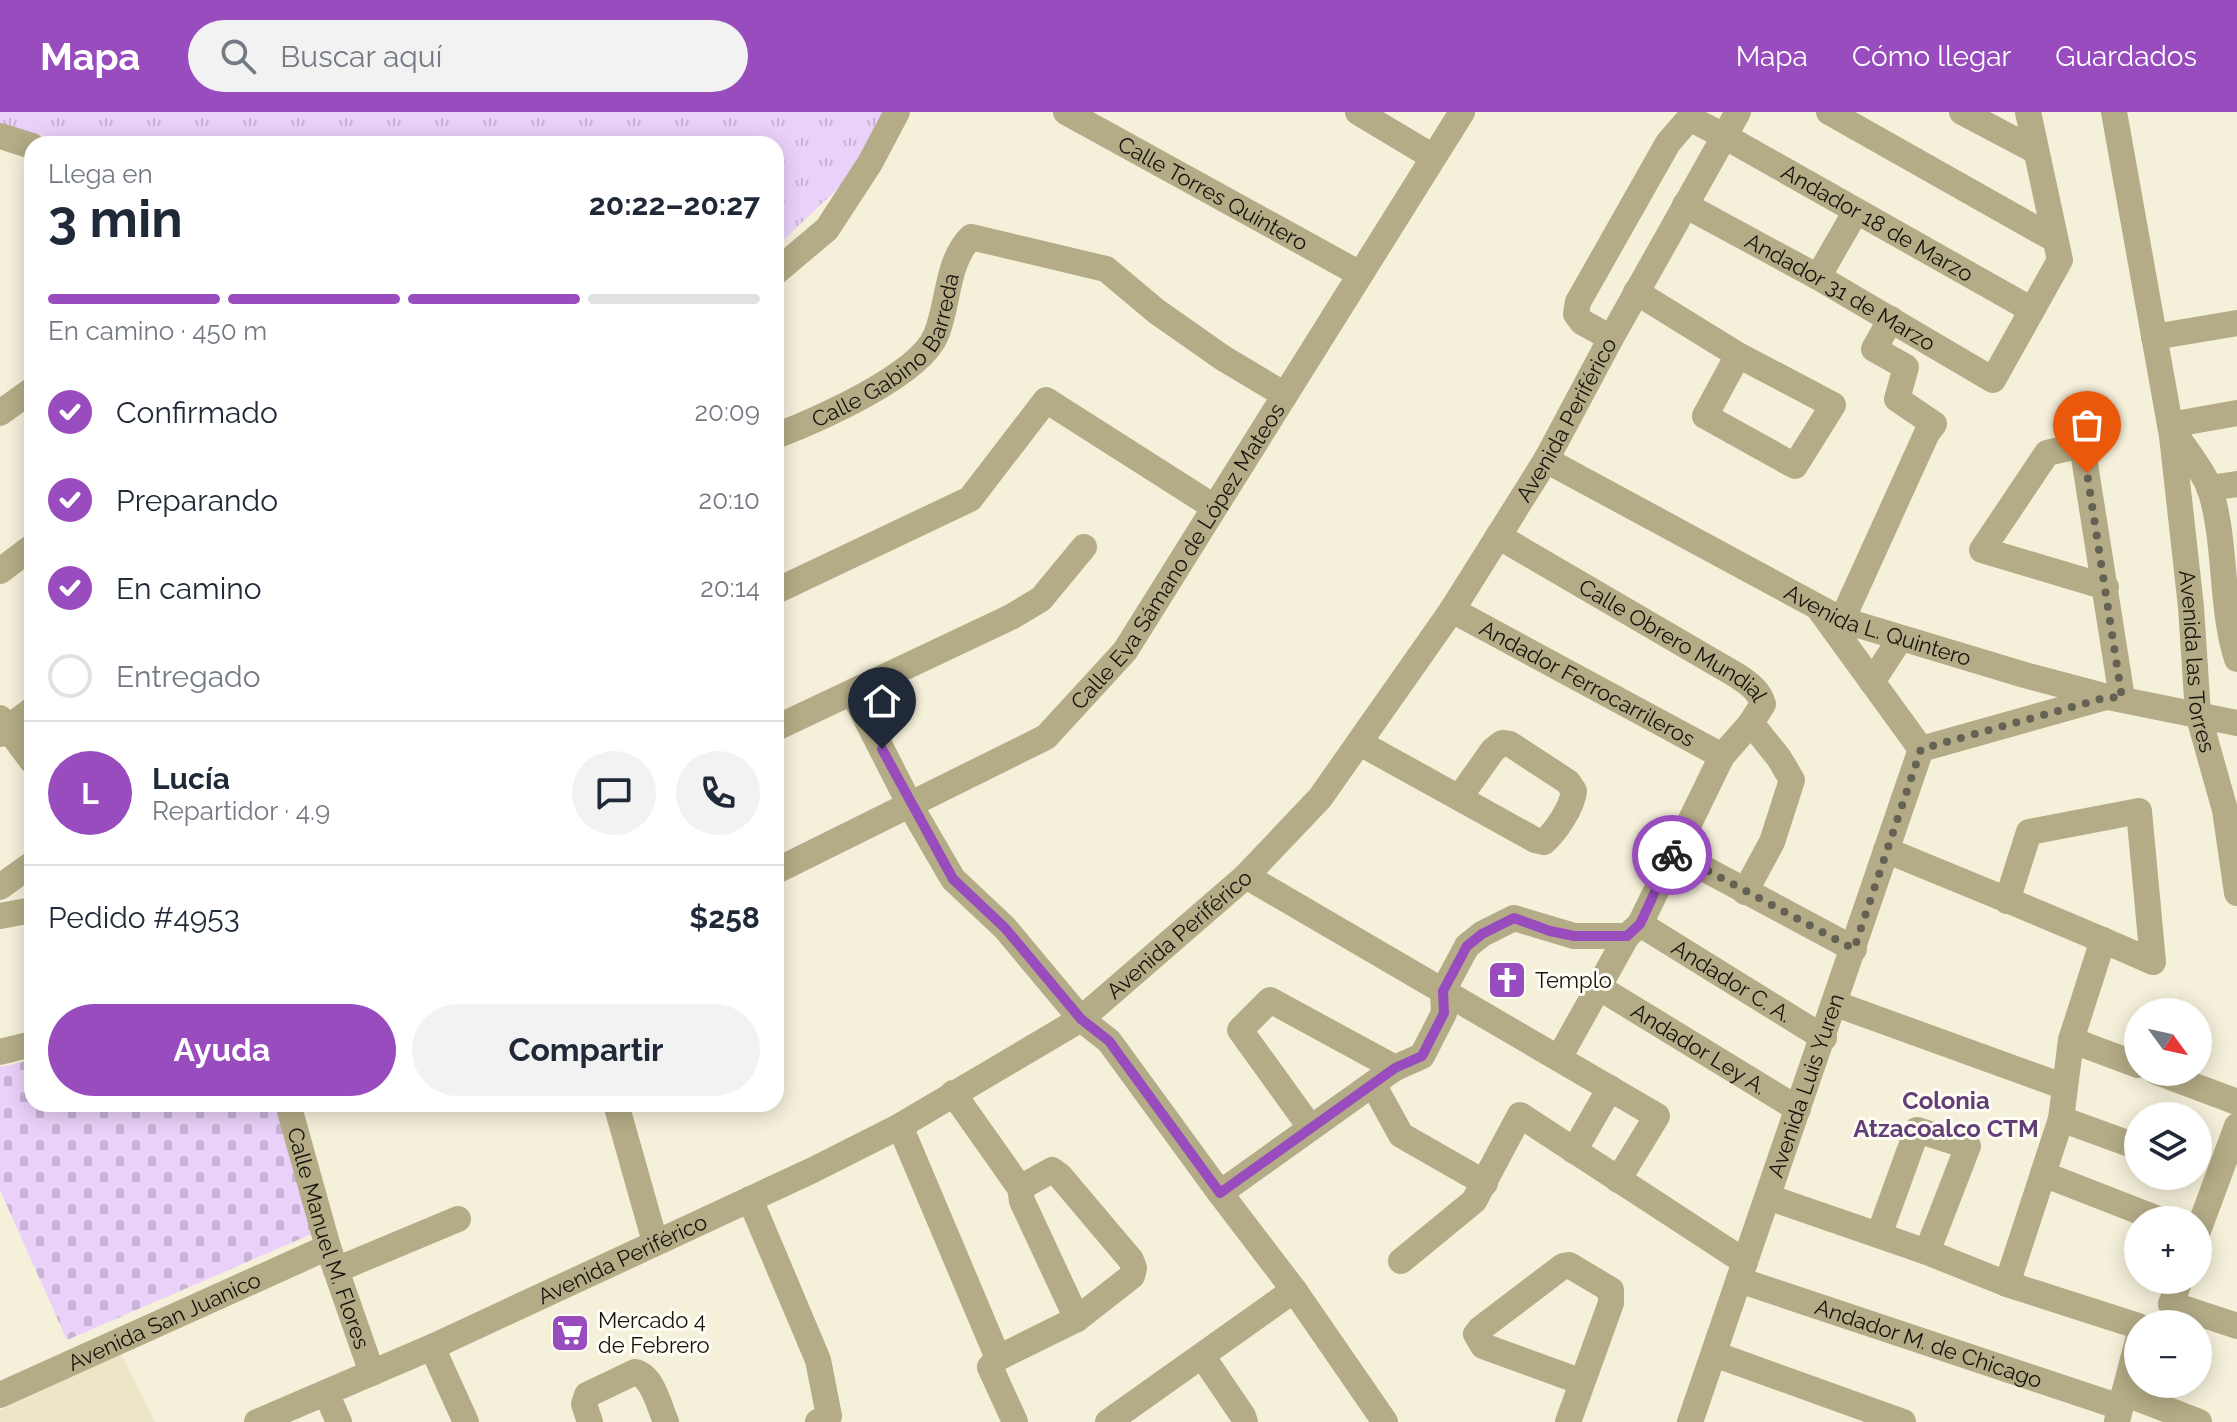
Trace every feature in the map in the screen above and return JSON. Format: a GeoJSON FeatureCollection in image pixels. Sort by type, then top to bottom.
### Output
{"type":"FeatureCollection","features":[{"type":"Feature","properties":{"kind":"street"},"geometry":{"type":"LineString","coordinates":[[784,265],[827,229],[870,163],[897,112]]}},
{"type":"Feature","properties":{"kind":"street","name":"Calle Torres Quintero"},"geometry":{"type":"LineString","coordinates":[[1066,112],[1360,274]]}},
{"type":"Feature","properties":{"kind":"street"},"geometry":{"type":"LineString","coordinates":[[1358,112],[1433,157]]}},
{"type":"Feature","properties":{"kind":"street","name":"Calle Eva Sámano de López Mateos"},"geometry":{"type":"LineString","coordinates":[[784,867],[1046,737],[1125,651],[1462,112]]}},
{"type":"Feature","properties":{"kind":"street","name":"Avenida Periférico"},"geometry":{"type":"LineString","coordinates":[[261,1421],[432,1347],[900,1126],[1081,1019],[1246,876],[1320,798],[1452,610],[1546,460],[1738,112]]}},
{"type":"Feature","properties":{"kind":"street"},"geometry":{"type":"LineString","coordinates":[[1962,112],[2036,151]]}},
{"type":"Feature","properties":{"kind":"street"},"geometry":{"type":"LineString","coordinates":[[2028,112],[2057,250],[2032,310]]}},
{"type":"Feature","properties":{"kind":"street","name":"Avenida las Torres"},"geometry":{"type":"LineString","coordinates":[[2114,112],[2170,425],[2198,714],[2225,810],[2237,893]]}},
{"type":"Feature","properties":{"kind":"street"},"geometry":{"type":"LineString","coordinates":[[1835,113],[2057,250]]}},
{"type":"Feature","properties":{"kind":"street","name":"Andador 18 de Marzo"},"geometry":{"type":"LineString","coordinates":[[1611,338],[1582,322],[1576,314],[1578,302],[1668,143],[1687,121],[1695,121],[1724,136],[2032,310]]}},
{"type":"Feature","properties":{"kind":"street","name":"Andador 31 de Marzo"},"geometry":{"type":"LineString","coordinates":[[1685,205],[1818,277],[1993,380],[2032,310]]}},
{"type":"Feature","properties":{"kind":"street"},"geometry":{"type":"LineString","coordinates":[[1818,277],[1856,211]]}},
{"type":"Feature","properties":{"kind":"street","name":"Calle Gabino Barreda"},"geometry":{"type":"LineString","coordinates":[[784,433],[901,375],[935,338],[960,249],[971,237],[1106,269],[1167,319],[1223,358],[1285,395]]}},
{"type":"Feature","properties":{"kind":"street"},"geometry":{"type":"LineString","coordinates":[[1636,292],[1738,355],[1833,405],[1795,466],[1705,416],[1738,355]]}},
{"type":"Feature","properties":{"kind":"street"},"geometry":{"type":"LineString","coordinates":[[1842,620],[1927,433],[1934,424],[1897,399],[1906,367],[1874,349],[1891,319]]}},
{"type":"Feature","properties":{"kind":"street"},"geometry":{"type":"LineString","coordinates":[[2154,337],[2230,324]]}},
{"type":"Feature","properties":{"kind":"street"},"geometry":{"type":"LineString","coordinates":[[0,413],[24,396]]}},
{"type":"Feature","properties":{"kind":"street"},"geometry":{"type":"LineString","coordinates":[[784,587],[970,499],[1046,400],[1214,507]]}},
{"type":"Feature","properties":{"kind":"street"},"geometry":{"type":"LineString","coordinates":[[2170,425],[2237,413]]}},
{"type":"Feature","properties":{"kind":"street","name":"Avenida las Torres"},"geometry":{"type":"LineString","coordinates":[[2170,425],[2209,488],[2234,649]]}},
{"type":"Feature","properties":{"kind":"street"},"geometry":{"type":"LineString","coordinates":[[1817,607],[1921,749],[2115,697],[2106,587],[2082,445],[2047,453],[1982,550],[2106,587]]}},
{"type":"Feature","properties":{"kind":"street","name":"Avenida L. Quintero"},"geometry":{"type":"LineString","coordinates":[[1546,460],[1842,620],[2028,676],[2237,723]]}},
{"type":"Feature","properties":{"kind":"street"},"geometry":{"type":"LineString","coordinates":[[2209,488],[2237,484]]}},
{"type":"Feature","properties":{"kind":"street","name":"Calle Obrero Mundial"},"geometry":{"type":"LineString","coordinates":[[1498,536],[1736,675],[1750,684],[1763,704],[1722,756],[1633,930],[1559,1058]]}},
{"type":"Feature","properties":{"kind":"street"},"geometry":{"type":"LineString","coordinates":[[784,724],[1011,617],[1041,599],[1084,547]]}},
{"type":"Feature","properties":{"kind":"street"},"geometry":{"type":"LineString","coordinates":[[0,571],[24,553]]}},
{"type":"Feature","properties":{"kind":"street","name":"Andador Ferrocarrileros"},"geometry":{"type":"LineString","coordinates":[[1452,610],[1722,756]]}},
{"type":"Feature","properties":{"kind":"street"},"geometry":{"type":"LineString","coordinates":[[1872,682],[1900,639]]}},
{"type":"Feature","properties":{"kind":"street"},"geometry":{"type":"LineString","coordinates":[[2025,720],[2028,676]]}},
{"type":"Feature","properties":{"kind":"street"},"geometry":{"type":"LineString","coordinates":[[853,693],[910,805],[953,879],[1005,928],[1081,1019],[1109,1041],[1294,1290],[1385,1422]]}},
{"type":"Feature","properties":{"kind":"street"},"geometry":{"type":"LineString","coordinates":[[24,715],[3,727],[24,752]]}},
{"type":"Feature","properties":{"kind":"street"},"geometry":{"type":"LineString","coordinates":[[1745,892],[1772,842],[1792,780],[1751,723]]}},
{"type":"Feature","properties":{"kind":"street"},"geometry":{"type":"LineString","coordinates":[[1360,743],[1459,798]]}},
{"type":"Feature","properties":{"kind":"street","name":"Avenida Luis Yuren"},"geometry":{"type":"LineString","coordinates":[[1690,1422],[1921,749]]}},
{"type":"Feature","properties":{"kind":"street"},"geometry":{"type":"LineString","coordinates":[[1886,850],[2007,901],[2103,940],[2153,962],[2139,811],[2029,832],[2007,901]]}},
{"type":"Feature","properties":{"kind":"street"},"geometry":{"type":"LineString","coordinates":[[1673,852],[1854,949]]}},
{"type":"Feature","properties":{"kind":"street"},"geometry":{"type":"LineString","coordinates":[[0,887],[24,870]]}},
{"type":"Feature","properties":{"kind":"street"},"geometry":{"type":"LineString","coordinates":[[1246,876],[1657,1116],[1618,1180]]}},
{"type":"Feature","properties":{"kind":"street"},"geometry":{"type":"LineString","coordinates":[[0,916],[24,912]]}},
{"type":"Feature","properties":{"kind":"street"},"geometry":{"type":"LineString","coordinates":[[1220,1193],[1395,1068],[1422,1056],[1444,1013],[1443,991],[1467,946],[1482,934],[1514,918],[1574,936],[1633,930]]}},
{"type":"Feature","properties":{"kind":"street","name":"Andador C. A."},"geometry":{"type":"LineString","coordinates":[[1633,930],[1824,1038]]}},
{"type":"Feature","properties":{"kind":"street"},"geometry":{"type":"LineString","coordinates":[[2007,1284],[2061,1119],[2071,1040],[2103,940]]}},
{"type":"Feature","properties":{"kind":"street","name":"Andador Ley A."},"geometry":{"type":"LineString","coordinates":[[1600,988],[1798,1109]]}},
{"type":"Feature","properties":{"kind":"street"},"geometry":{"type":"LineString","coordinates":[[1310,1127],[1240,1030],[1270,1000],[1395,1068]]}},
{"type":"Feature","properties":{"kind":"street"},"geometry":{"type":"LineString","coordinates":[[1836,1004],[2065,1087]]}},
{"type":"Feature","properties":{"kind":"street"},"geometry":{"type":"LineString","coordinates":[[2071,1040],[2124,1060]]}},
{"type":"Feature","properties":{"kind":"street"},"geometry":{"type":"LineString","coordinates":[[0,1052],[24,1046]]}},
{"type":"Feature","properties":{"kind":"street"},"geometry":{"type":"LineString","coordinates":[[1373,1084],[1401,1135],[1485,1183],[1474,1201],[1460,1215],[1401,1261]]}},
{"type":"Feature","properties":{"kind":"street"},"geometry":{"type":"LineString","coordinates":[[2194,1086],[2237,1102]]}},
{"type":"Feature","properties":{"kind":"street"},"geometry":{"type":"LineString","coordinates":[[1574,1151],[1610,1088]]}},
{"type":"Feature","properties":{"kind":"street"},"geometry":{"type":"LineString","coordinates":[[953,1093],[1020,1188],[1022,1201],[1077,1319]]}},
{"type":"Feature","properties":{"kind":"street","name":"Calle Manuel M. Flores"},"geometry":{"type":"LineString","coordinates":[[290,1112],[332,1258],[372,1373]]}},
{"type":"Feature","properties":{"kind":"street"},"geometry":{"type":"LineString","coordinates":[[618,1112],[655,1242]]}},
{"type":"Feature","properties":{"kind":"street","name":"Andador M. de Chicago"},"geometry":{"type":"LineString","coordinates":[[1485,1183],[1520,1115],[1618,1180],[1742,1271],[1981,1362],[2120,1407],[2199,1422]]}},
{"type":"Feature","properties":{"kind":"street"},"geometry":{"type":"LineString","coordinates":[[2061,1119],[2124,1142]]}},
{"type":"Feature","properties":{"kind":"street"},"geometry":{"type":"LineString","coordinates":[[900,1126],[998,1358]]}},
{"type":"Feature","properties":{"kind":"street"},"geometry":{"type":"LineString","coordinates":[[2212,1166],[2237,1126]]}},
{"type":"Feature","properties":{"kind":"street"},"geometry":{"type":"LineString","coordinates":[[1879,1235],[1917,1130],[1968,1146],[1927,1252]]}},
{"type":"Feature","properties":{"kind":"street"},"geometry":{"type":"LineString","coordinates":[[1015,1422],[990,1367],[998,1358],[1077,1319],[1132,1276],[1134,1268],[1131,1260],[1052,1170],[1020,1188]]}},
{"type":"Feature","properties":{"kind":"street"},"geometry":{"type":"LineString","coordinates":[[2043,1174],[2125,1206]]}},
{"type":"Feature","properties":{"kind":"street"},"geometry":{"type":"LineString","coordinates":[[1768,1197],[1927,1252],[2007,1284],[2124,1322]]}},
{"type":"Feature","properties":{"kind":"street"},"geometry":{"type":"LineString","coordinates":[[750,1199],[818,1360],[823,1419]]}},
{"type":"Feature","properties":{"kind":"street","name":"Avenida San Juanico"},"geometry":{"type":"LineString","coordinates":[[0,1395],[332,1258],[458,1219]]}},
{"type":"Feature","properties":{"kind":"street"},"geometry":{"type":"LineString","coordinates":[[1568,1422],[1582,1382],[1612,1296],[1611,1290],[1569,1265],[1563,1266],[1476,1334],[1483,1346],[1582,1382]]}},
{"type":"Feature","properties":{"kind":"street"},"geometry":{"type":"LineString","coordinates":[[1114,1421],[1294,1290]]}},
{"type":"Feature","properties":{"kind":"street"},"geometry":{"type":"LineString","coordinates":[[2158,1310],[2173,1294]]}},
{"type":"Feature","properties":{"kind":"street"},"geometry":{"type":"LineString","coordinates":[[2179,1294],[2237,1326]]}},
{"type":"Feature","properties":{"kind":"street"},"geometry":{"type":"LineString","coordinates":[[432,1347],[466,1422]]}},
{"type":"Feature","properties":{"kind":"street"},"geometry":{"type":"LineString","coordinates":[[1714,1354],[1890,1420]]}},
{"type":"Feature","properties":{"kind":"street"},"geometry":{"type":"LineString","coordinates":[[1203,1357],[1245,1422]]}},
{"type":"Feature","properties":{"kind":"street"},"geometry":{"type":"LineString","coordinates":[[590,1422],[584,1404],[587,1395],[640,1372],[648,1379],[666,1422]]}},
{"type":"Feature","properties":{"kind":"street"},"geometry":{"type":"LineString","coordinates":[[326,1393],[339,1422]]}},
{"type":"Feature","properties":{"kind":"shaded area"},"geometry":{"type":"Polygon","coordinates":[[[121,1354],[155,1422],[0,1422],[0,1410],[121,1354]]]}},
{"type":"Feature","properties":{"kind":"green space"},"geometry":{"type":"Polygon","coordinates":[[[0,112],[884,112],[850,177],[784,239],[784,136],[44,136],[0,125],[0,112]]]}},
{"type":"Feature","properties":{"kind":"green space"},"geometry":{"type":"Polygon","coordinates":[[[24,1062],[24,1112],[283,1112],[316,1232],[67,1340],[0,1190],[0,1067],[24,1062]]]}},
{"type":"Feature","properties":{"kind":"way so far"},"geometry":{"type":"LineString","coordinates":[[1672,855],[1673,852],[1854,949],[1921,749],[2108,697],[2122,698],[2087,473]]}},
{"type":"Feature","properties":{"kind":"place","name":"Templo"},"geometry":{"type":"Point","coordinates":[1507,980]}},
{"type":"Feature","properties":{"kind":"place","name":"Mercado 4 de Febrero"},"geometry":{"type":"Point","coordinates":[570,1333]}},
{"type":"Feature","properties":{"kind":"district","name":"Colonia Atzacoalco CTM"},"geometry":{"type":"Point","coordinates":[1946,1114]}},
{"type":"Feature","properties":{"kind":"route"},"geometry":{"type":"LineString","coordinates":[[882,749],[953,879],[1005,928],[1081,1019],[1109,1041],[1220,1193],[1395,1068],[1422,1056],[1444,1013],[1443,991],[1467,946],[1482,934],[1514,918],[1574,936],[1627,936],[1640,924],[1672,855]]}}]}
